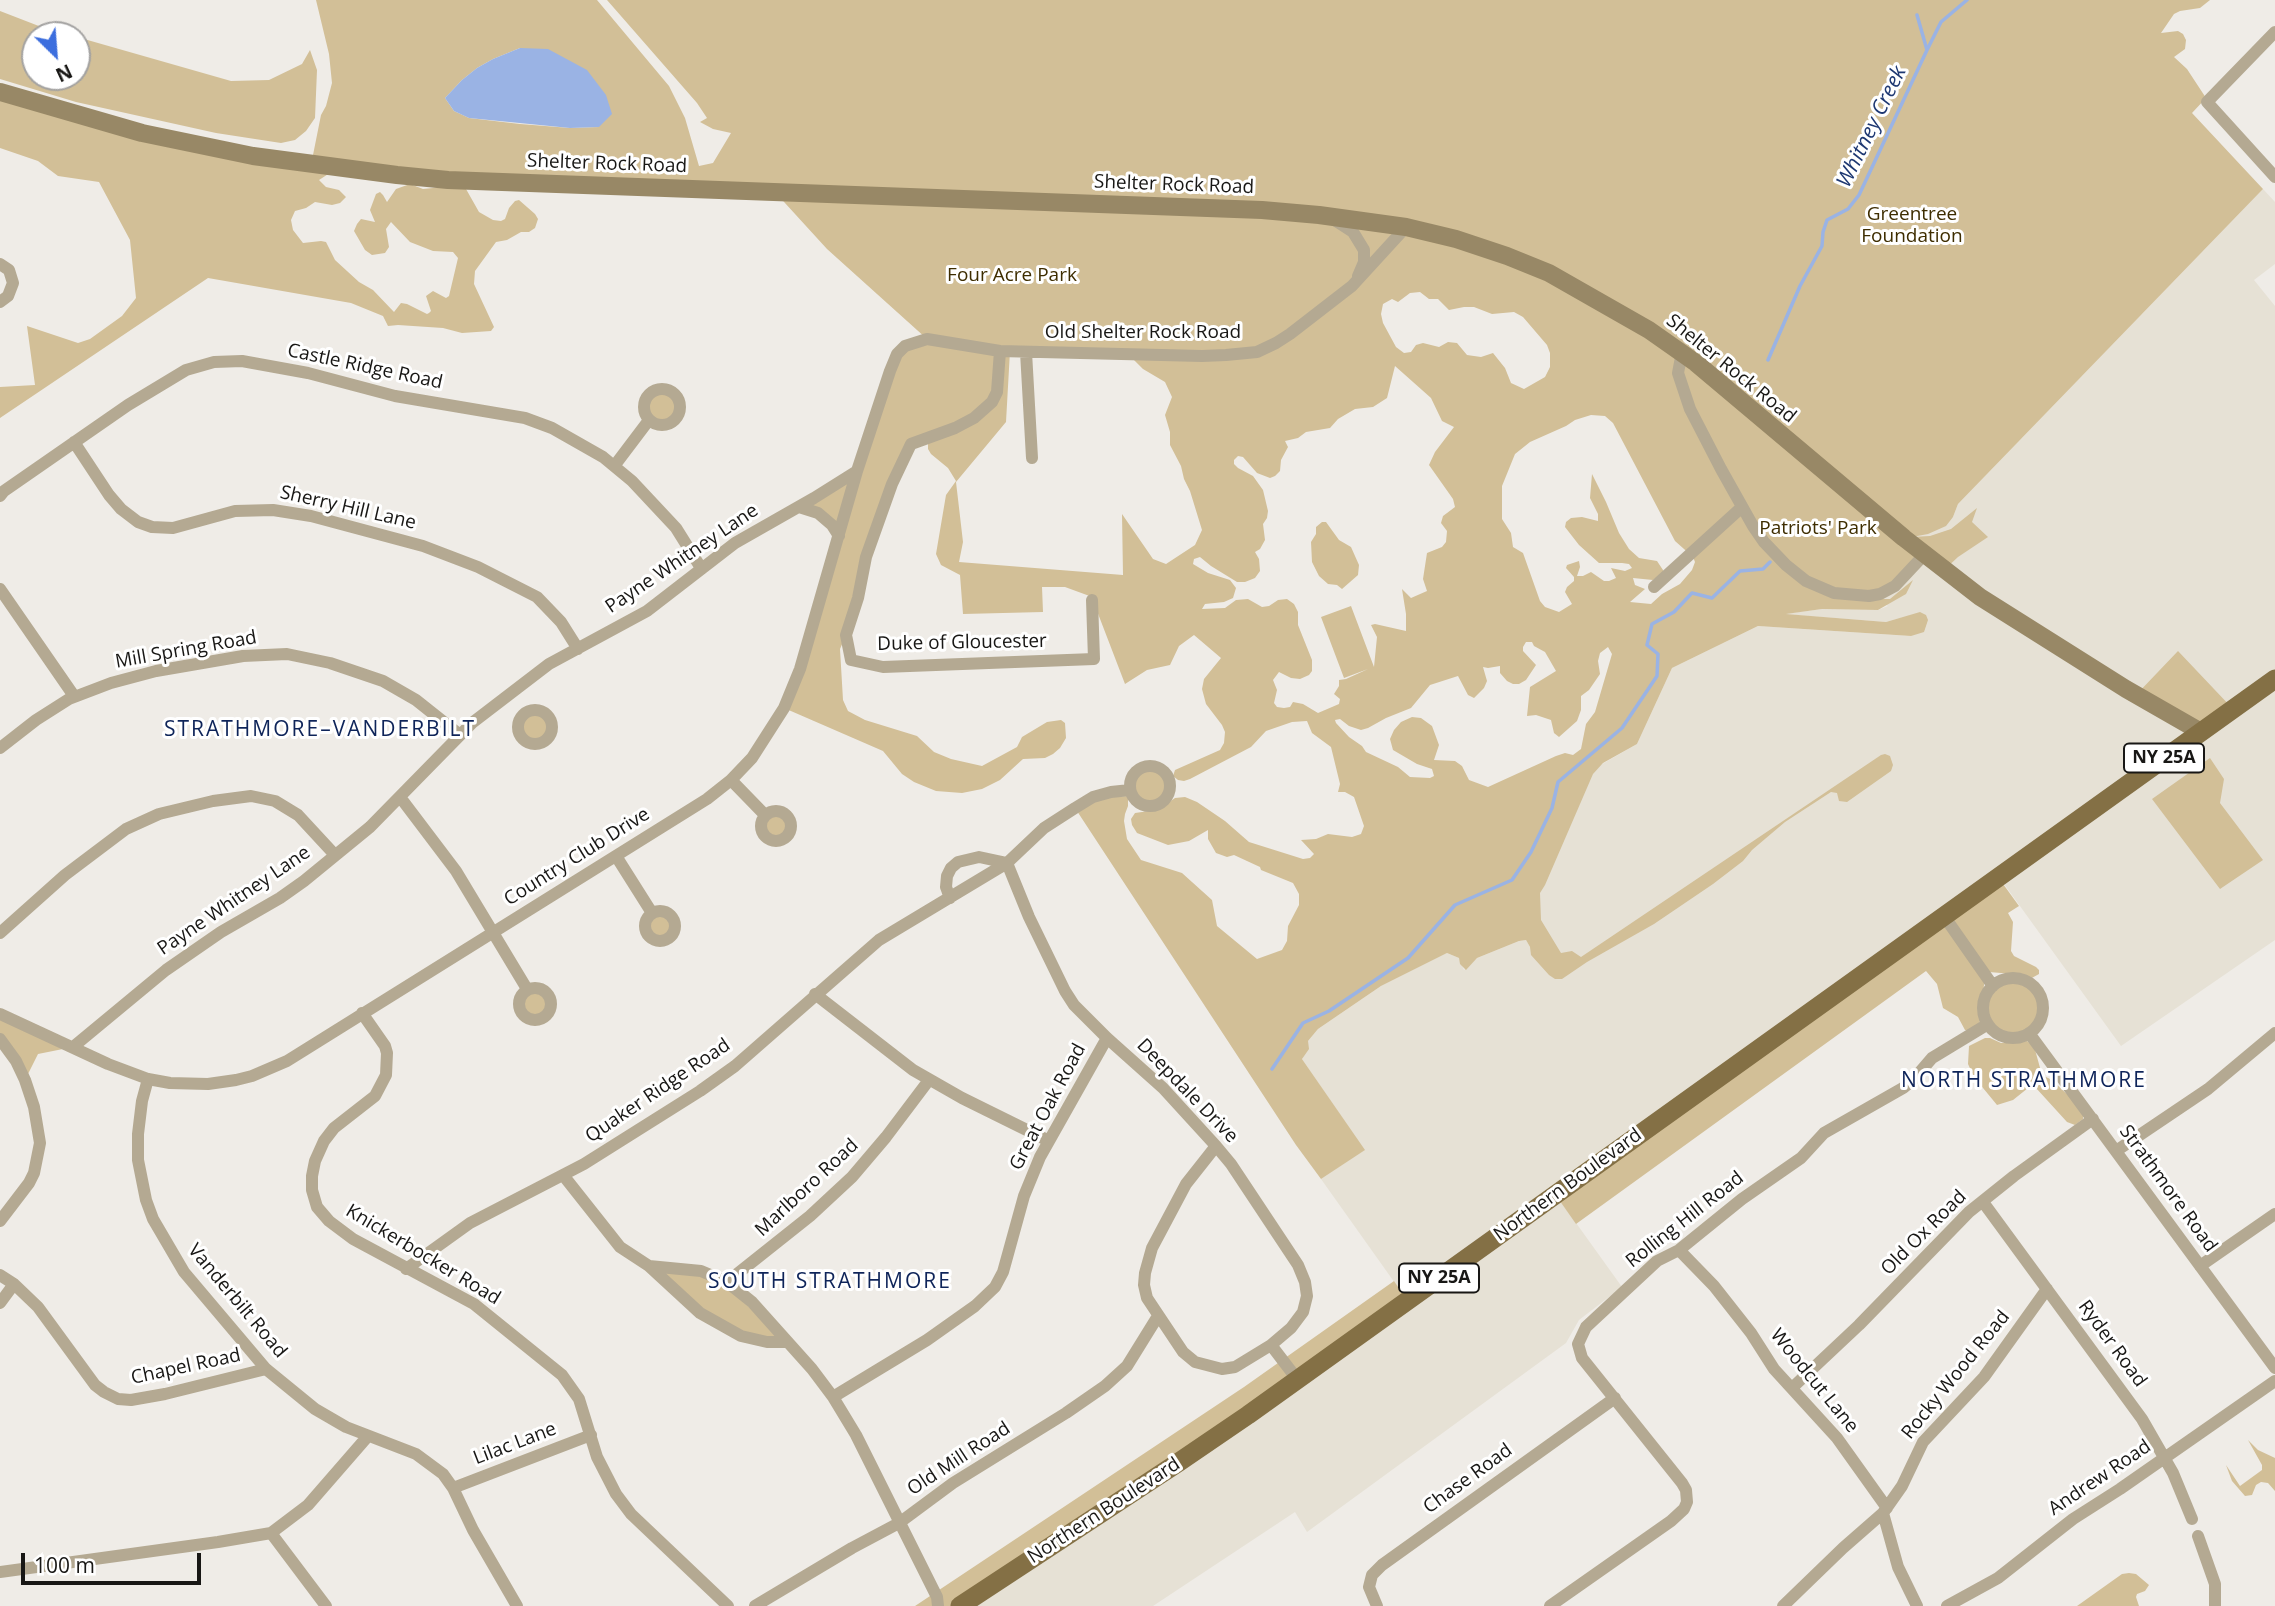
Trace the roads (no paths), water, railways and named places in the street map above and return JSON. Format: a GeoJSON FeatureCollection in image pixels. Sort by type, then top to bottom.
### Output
{"type":"FeatureCollection","features":[{"type":"Feature","properties":{"kind":"main road","name":"Shelter Rock Road"},"geometry":{"type":"LineString","coordinates":[[0,92],[142,133],[253,156],[358,171],[448,180],[1262,210],[1406,227],[1469,243],[1549,274],[1649,330],[1682,352],[1924,555],[1980,597],[2126,689],[2201,732]]}},
{"type":"Feature","properties":{"kind":"main road","name":"Northern Boulevard"},"geometry":{"type":"LineString","coordinates":[[960,1606],[1179,1462],[1297,1379],[1998,877],[2039,854],[2053,837],[2275,679]]}},
{"type":"Feature","properties":{"kind":"street"},"geometry":{"type":"LineString","coordinates":[[2275,32],[2207,102],[2275,177]]}},
{"type":"Feature","properties":{"kind":"street"},"geometry":{"type":"LineString","coordinates":[[1319,215],[1344,225],[1359,240],[1364,250],[1361,272],[1352,286]]}},
{"type":"Feature","properties":{"kind":"street","name":"Old Shelter Rock Road"},"geometry":{"type":"LineString","coordinates":[[918,341],[927,339],[1000,351],[1202,356],[1248,354],[1267,348],[1283,338],[1352,286],[1406,227]]}},
{"type":"Feature","properties":{"kind":"street"},"geometry":{"type":"LineString","coordinates":[[0,264],[9,271],[13,283],[8,296],[0,302]]}},
{"type":"Feature","properties":{"kind":"street","name":"Country Club Drive"},"geometry":{"type":"LineString","coordinates":[[0,1014],[108,1064],[148,1079],[170,1083],[208,1084],[252,1076],[286,1061],[707,799],[731,780],[761,746],[788,700],[800,669],[857,471],[897,355],[905,346],[918,341]]}},
{"type":"Feature","properties":{"kind":"street","name":"Duke of Gloucester"},"geometry":{"type":"LineString","coordinates":[[1000,351],[997,391],[992,402],[974,418],[956,428],[911,444],[892,484],[866,557],[858,598],[846,635],[851,660],[883,667],[1094,659],[1092,600]]}},
{"type":"Feature","properties":{"kind":"street"},"geometry":{"type":"LineString","coordinates":[[1026,352],[1032,458]]}},
{"type":"Feature","properties":{"kind":"street"},"geometry":{"type":"LineString","coordinates":[[1682,352],[1678,373],[1687,401],[1742,507],[1760,536],[1781,560],[1806,581],[1833,593],[1858,596],[1880,594],[1895,586],[1924,555]]}},
{"type":"Feature","properties":{"kind":"street","name":"Castle Ridge Road"},"geometry":{"type":"LineString","coordinates":[[0,496],[128,405],[186,370],[214,362],[242,361],[309,373],[394,396],[525,418],[575,439],[615,466],[676,527],[701,568]]}},
{"type":"Feature","properties":{"kind":"street"},"geometry":{"type":"LineString","coordinates":[[615,466],[649,420]]}},
{"type":"Feature","properties":{"kind":"street","name":"Sherry Hill Lane"},"geometry":{"type":"LineString","coordinates":[[74,442],[109,495],[138,522],[152,527],[173,528],[235,511],[273,510],[311,516],[422,546],[478,567],[537,597],[561,622],[578,649]]}},
{"type":"Feature","properties":{"kind":"street","name":"Payne Whitney Lane"},"geometry":{"type":"LineString","coordinates":[[74,1047],[166,970],[221,932],[280,898],[370,827],[472,723],[556,659],[647,611],[749,534],[857,471]]}},
{"type":"Feature","properties":{"kind":"street"},"geometry":{"type":"LineString","coordinates":[[799,507],[818,513],[839,536]]}},
{"type":"Feature","properties":{"kind":"street"},"geometry":{"type":"LineString","coordinates":[[1654,587],[1742,507]]}},
{"type":"Feature","properties":{"kind":"street"},"geometry":{"type":"LineString","coordinates":[[0,589],[74,696]]}},
{"type":"Feature","properties":{"kind":"street","name":"Mill Spring Road"},"geometry":{"type":"LineString","coordinates":[[0,748],[36,720],[74,696],[111,682],[243,656],[287,654],[330,663],[383,681],[416,700],[460,735]]}},
{"type":"Feature","properties":{"kind":"street"},"geometry":{"type":"LineString","coordinates":[[510,693],[525,714]]}},
{"type":"Feature","properties":{"kind":"street"},"geometry":{"type":"LineString","coordinates":[[731,780],[765,815]]}},
{"type":"Feature","properties":{"kind":"street","name":"Quaker Ridge Road"},"geometry":{"type":"LineString","coordinates":[[406,1269],[470,1223],[563,1175],[726,1072],[878,940],[1007,863],[1044,828],[1084,802],[1111,792],[1130,790]]}},
{"type":"Feature","properties":{"kind":"street"},"geometry":{"type":"LineString","coordinates":[[0,933],[65,875],[126,828],[149,817],[214,801],[262,796],[275,801],[298,815],[335,855]]}},
{"type":"Feature","properties":{"kind":"street"},"geometry":{"type":"LineString","coordinates":[[400,797],[456,871],[527,989]]}},
{"type":"Feature","properties":{"kind":"street"},"geometry":{"type":"LineString","coordinates":[[616,856],[652,913]]}},
{"type":"Feature","properties":{"kind":"street"},"geometry":{"type":"LineString","coordinates":[[950,898],[946,887],[947,876],[958,862],[979,857],[1007,863]]}},
{"type":"Feature","properties":{"kind":"street","name":"Deepdale Drive"},"geometry":{"type":"LineString","coordinates":[[1007,863],[1065,992],[1084,1017],[1163,1088],[1231,1164],[1298,1265],[1306,1282],[1307,1296],[1303,1312],[1291,1328],[1271,1345],[1235,1367],[1222,1369],[1195,1362],[1183,1352],[1158,1316]]}},
{"type":"Feature","properties":{"kind":"street"},"geometry":{"type":"LineString","coordinates":[[1944,916],[1993,986]]}},
{"type":"Feature","properties":{"kind":"street"},"geometry":{"type":"LineString","coordinates":[[2021,979],[2037,990],[2043,1008],[2041,1018],[2029,1033],[2020,1037],[2002,1036],[1988,1024],[1983,1008],[1984,1000],[1993,986],[2001,981],[2021,979]]}},
{"type":"Feature","properties":{"kind":"street"},"geometry":{"type":"LineString","coordinates":[[815,994],[893,1056],[929,1080],[1049,1141]]}},
{"type":"Feature","properties":{"kind":"street","name":"Knickerbocker Road"},"geometry":{"type":"LineString","coordinates":[[362,1013],[385,1046],[386,1075],[374,1096],[334,1128],[324,1141],[315,1161],[312,1190],[317,1207],[329,1221],[353,1239],[474,1304],[562,1375],[579,1399],[604,1473],[623,1504],[728,1606]]}},
{"type":"Feature","properties":{"kind":"street","name":"Rolling Hill Road"},"geometry":{"type":"LineString","coordinates":[[1550,1606],[1671,1521],[1684,1509],[1687,1502],[1682,1483],[1582,1358],[1578,1349],[1580,1336],[1586,1327],[1657,1261],[1679,1250],[1742,1199],[1801,1158],[1824,1133],[1903,1088],[1932,1058],[1988,1024]]}},
{"type":"Feature","properties":{"kind":"street","name":"Strathmore Road"},"geometry":{"type":"LineString","coordinates":[[2029,1033],[2275,1368]]}},
{"type":"Feature","properties":{"kind":"street"},"geometry":{"type":"LineString","coordinates":[[2116,1151],[2208,1089],[2275,1033]]}},
{"type":"Feature","properties":{"kind":"street","name":"Great Oak Road"},"geometry":{"type":"LineString","coordinates":[[833,1397],[927,1340],[975,1306],[995,1287],[1003,1272],[1024,1196],[1049,1141],[1107,1038]]}},
{"type":"Feature","properties":{"kind":"street"},"geometry":{"type":"LineString","coordinates":[[0,1039],[16,1061],[25,1080],[34,1107],[40,1143],[29,1183],[0,1221]]}},
{"type":"Feature","properties":{"kind":"street","name":"Vanderbilt Road"},"geometry":{"type":"LineString","coordinates":[[148,1079],[142,1101],[138,1160],[146,1200],[153,1219],[184,1272],[267,1369],[315,1409],[346,1427],[416,1454],[443,1474],[517,1606]]}},
{"type":"Feature","properties":{"kind":"street","name":"Marlboro Road"},"geometry":{"type":"LineString","coordinates":[[727,1282],[800,1225],[852,1177],[929,1080]]}},
{"type":"Feature","properties":{"kind":"street","name":"Old Ox Road"},"geometry":{"type":"LineString","coordinates":[[1793,1387],[1859,1325],[1961,1220],[2014,1176],[2092,1119]]}},
{"type":"Feature","properties":{"kind":"street"},"geometry":{"type":"LineString","coordinates":[[1158,1316],[1144,1290],[1145,1273],[1152,1248],[1186,1184],[1216,1146]]}},
{"type":"Feature","properties":{"kind":"street"},"geometry":{"type":"LineString","coordinates":[[563,1175],[620,1247],[649,1266],[700,1313],[741,1336],[767,1342],[786,1342]]}},
{"type":"Feature","properties":{"kind":"street","name":"Ryder Road"},"geometry":{"type":"LineString","coordinates":[[1983,1202],[2123,1390],[2164,1458],[2192,1519]]}},
{"type":"Feature","properties":{"kind":"street"},"geometry":{"type":"LineString","coordinates":[[2200,1266],[2275,1214]]}},
{"type":"Feature","properties":{"kind":"street","name":"Woodcut Lane"},"geometry":{"type":"LineString","coordinates":[[1679,1250],[1714,1286],[1751,1333],[1774,1369],[1837,1438],[1885,1511],[1898,1567],[1917,1606]]}},
{"type":"Feature","properties":{"kind":"street"},"geometry":{"type":"LineString","coordinates":[[649,1266],[701,1271],[727,1282],[752,1303],[812,1368],[856,1435],[937,1597],[938,1606]]}},
{"type":"Feature","properties":{"kind":"street","name":"Chapel Road"},"geometry":{"type":"LineString","coordinates":[[0,1275],[14,1284],[38,1307],[95,1385],[118,1399],[131,1400],[164,1394],[267,1369]]}},
{"type":"Feature","properties":{"kind":"street"},"geometry":{"type":"LineString","coordinates":[[0,1303],[14,1284]]}},
{"type":"Feature","properties":{"kind":"street","name":"Rocky Wood Road"},"geometry":{"type":"LineString","coordinates":[[1783,1606],[1885,1511],[1902,1486],[1923,1442],[1984,1377],[2047,1289]]}},
{"type":"Feature","properties":{"kind":"street","name":"Old Mill Road"},"geometry":{"type":"LineString","coordinates":[[755,1606],[852,1548],[899,1524],[953,1483],[1066,1413],[1116,1378],[1127,1366],[1158,1316]]}},
{"type":"Feature","properties":{"kind":"street"},"geometry":{"type":"LineString","coordinates":[[1271,1345],[1297,1379]]}},
{"type":"Feature","properties":{"kind":"street","name":"Andrew Road"},"geometry":{"type":"LineString","coordinates":[[1947,1606],[1998,1578],[2073,1519],[2275,1381]]}},
{"type":"Feature","properties":{"kind":"street","name":"Chase Road"},"geometry":{"type":"LineString","coordinates":[[1377,1606],[1369,1587],[1375,1570],[1615,1398]]}},
{"type":"Feature","properties":{"kind":"street"},"geometry":{"type":"LineString","coordinates":[[0,1572],[271,1533],[308,1505],[368,1436]]}},
{"type":"Feature","properties":{"kind":"street","name":"Lilac Lane"},"geometry":{"type":"LineString","coordinates":[[453,1488],[591,1436]]}},
{"type":"Feature","properties":{"kind":"street"},"geometry":{"type":"LineString","coordinates":[[271,1533],[326,1606]]}},
{"type":"Feature","properties":{"kind":"street"},"geometry":{"type":"LineString","coordinates":[[2198,1536],[2215,1584],[2216,1606]]}},
{"type":"Feature","properties":{"kind":"water"},"geometry":{"type":"Polygon","coordinates":[[[520,48],[548,49],[587,70],[606,95],[612,114],[599,127],[570,128],[469,118],[454,111],[445,98],[462,80],[493,59],[520,48]]]}},
{"type":"Feature","properties":{"kind":"waterway","name":"Whitney Creek"},"geometry":{"type":"LineString","coordinates":[[1927,50],[1941,22],[1967,0]]}},
{"type":"Feature","properties":{"kind":"waterway","name":"Whitney Creek"},"geometry":{"type":"LineString","coordinates":[[1768,360],[1800,286],[1822,246],[1827,220],[1848,209],[1859,195],[1927,50],[1917,15]]}},
{"type":"Feature","properties":{"kind":"waterway","name":"Whitney Creek"},"geometry":{"type":"LineString","coordinates":[[1272,1069],[1303,1023],[1329,1011],[1408,958],[1455,905],[1512,880],[1531,852],[1552,808],[1558,782],[1622,728],[1657,676],[1658,654],[1647,645],[1652,624],[1674,612],[1692,593],[1712,598],[1740,571],[1763,569],[1770,562]]}},
{"type":"Feature","properties":{"kind":"district","name":"STRATHMORE–VANDERBILT"},"geometry":{"type":"Point","coordinates":[320,730]}},
{"type":"Feature","properties":{"kind":"district","name":"NORTH STRATHMORE"},"geometry":{"type":"Point","coordinates":[2024,1081]}},
{"type":"Feature","properties":{"kind":"district","name":"SOUTH STRATHMORE"},"geometry":{"type":"Point","coordinates":[830,1282]}},
{"type":"Feature","properties":{"kind":"park label","name":"Greentree Foundation"},"geometry":{"type":"Point","coordinates":[1912,226]}},
{"type":"Feature","properties":{"kind":"park label","name":"Four Acre Park"},"geometry":{"type":"Point","coordinates":[1012,276]}},
{"type":"Feature","properties":{"kind":"park label","name":"Patriots' Park"},"geometry":{"type":"Point","coordinates":[1818,529]}}]}
